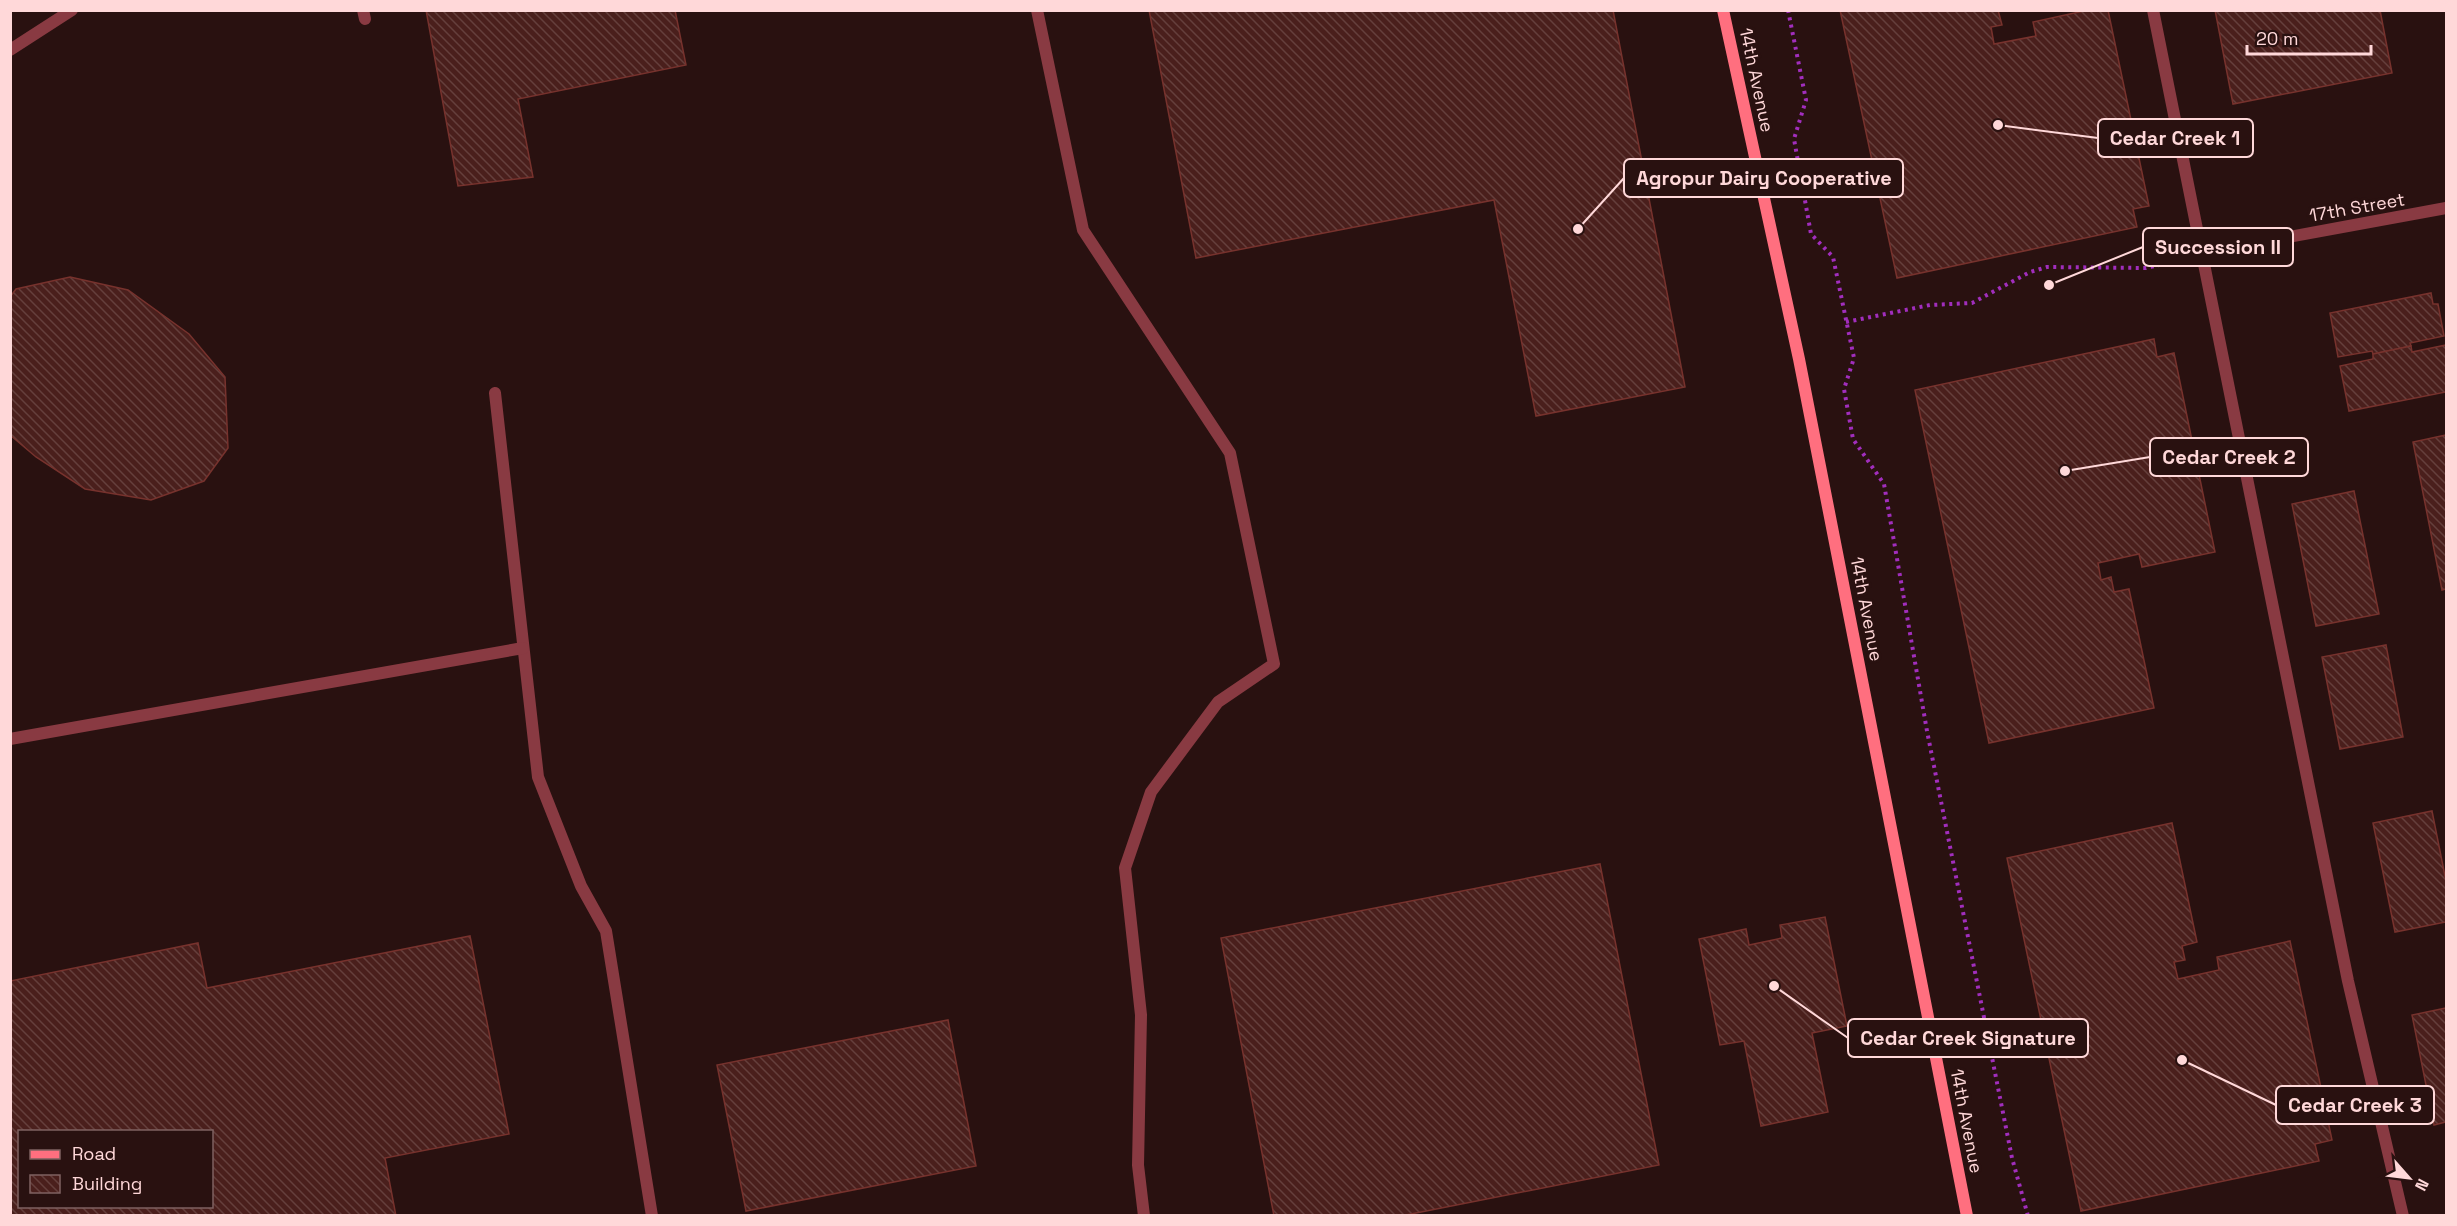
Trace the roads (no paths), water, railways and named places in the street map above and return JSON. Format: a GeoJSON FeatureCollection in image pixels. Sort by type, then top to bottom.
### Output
{"type":"FeatureCollection","features":[{"type":"Feature","properties":{"kind":"street"},"geometry":{"type":"LineString","coordinates":[[10,50],[72,10]]}},
{"type":"Feature","properties":{"kind":"street"},"geometry":{"type":"LineString","coordinates":[[1037,10],[1083,230],[1230,453],[1275,664],[1218,702],[1151,792],[1125,868],[1141,1015],[1138,1165],[1144,1215]]}},
{"type":"Feature","properties":{"kind":"street","name":"14th Avenue"},"geometry":{"type":"LineString","coordinates":[[1724,10],[1799,359],[1967,1215]]}},
{"type":"Feature","properties":{"kind":"street"},"geometry":{"type":"LineString","coordinates":[[2153,10],[2348,981],[2403,1215]]}},
{"type":"Feature","properties":{"kind":"street","name":"17th Street"},"geometry":{"type":"LineString","coordinates":[[2202,253],[2446,208]]}},
{"type":"Feature","properties":{"kind":"street"},"geometry":{"type":"LineString","coordinates":[[495,393],[538,777],[581,886],[606,931],[652,1215]]}},
{"type":"Feature","properties":{"kind":"street"},"geometry":{"type":"LineString","coordinates":[[10,739],[523,648]]}},
{"type":"Feature","properties":{"kind":"place","name":"Cedar Creek 1"},"geometry":{"type":"Point","coordinates":[1998,125]}},
{"type":"Feature","properties":{"kind":"place","name":"Agropur Dairy Cooperative"},"geometry":{"type":"Point","coordinates":[1578,229]}},
{"type":"Feature","properties":{"kind":"place","name":"Succession II"},"geometry":{"type":"Point","coordinates":[2049,285]}},
{"type":"Feature","properties":{"kind":"place","name":"Cedar Creek 2"},"geometry":{"type":"Point","coordinates":[2065,471]}},
{"type":"Feature","properties":{"kind":"place","name":"Cedar Creek Signature"},"geometry":{"type":"Point","coordinates":[1774,986]}},
{"type":"Feature","properties":{"kind":"place","name":"Cedar Creek 3"},"geometry":{"type":"Point","coordinates":[2182,1060]}}]}
